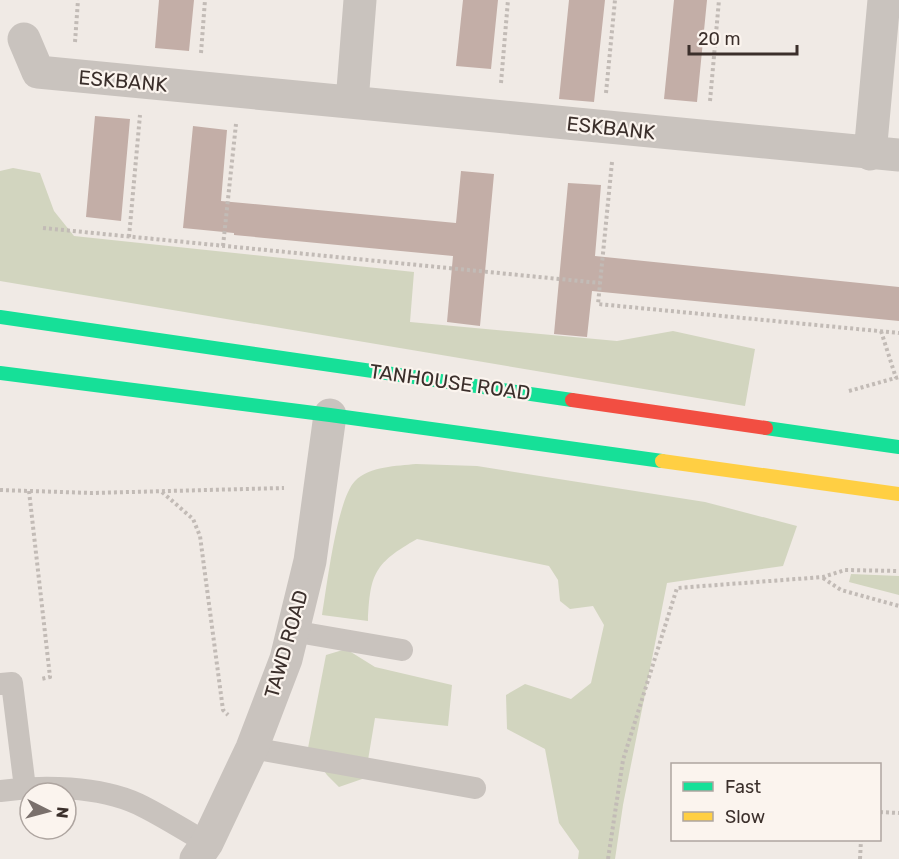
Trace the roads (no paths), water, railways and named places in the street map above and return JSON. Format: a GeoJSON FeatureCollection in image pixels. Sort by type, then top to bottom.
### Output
{"type":"FeatureCollection","features":[{"type":"Feature","properties":{"kind":"street"},"geometry":{"type":"LineString","coordinates":[[352,102],[360,0]]}},
{"type":"Feature","properties":{"kind":"street","name":"ESKBANK"},"geometry":{"type":"LineString","coordinates":[[24,39],[38,72],[884,155],[884,0]]}},
{"type":"Feature","properties":{"kind":"street","name":"TANHOUSE ROAD"},"geometry":{"type":"LineString","coordinates":[[0,317],[899,447]]}},
{"type":"Feature","properties":{"kind":"street"},"geometry":{"type":"LineString","coordinates":[[0,373],[330,414],[899,494]]}},
{"type":"Feature","properties":{"kind":"street","name":"TAWD ROAD"},"geometry":{"type":"LineString","coordinates":[[202,851],[253,745],[286,659],[309,561],[330,414]]}},
{"type":"Feature","properties":{"kind":"lane"},"geometry":{"type":"LineString","coordinates":[[292,631],[402,650]]}},
{"type":"Feature","properties":{"kind":"lane"},"geometry":{"type":"LineString","coordinates":[[6,683],[24,781]]}},
{"type":"Feature","properties":{"kind":"lane"},"geometry":{"type":"LineString","coordinates":[[253,745],[475,788]]}},
{"type":"Feature","properties":{"kind":"lane"},"geometry":{"type":"LineString","coordinates":[[0,791],[18,789]]}},
{"type":"Feature","properties":{"kind":"lane"},"geometry":{"type":"LineString","coordinates":[[78,789],[87,789],[136,803],[202,851]]}}]}
